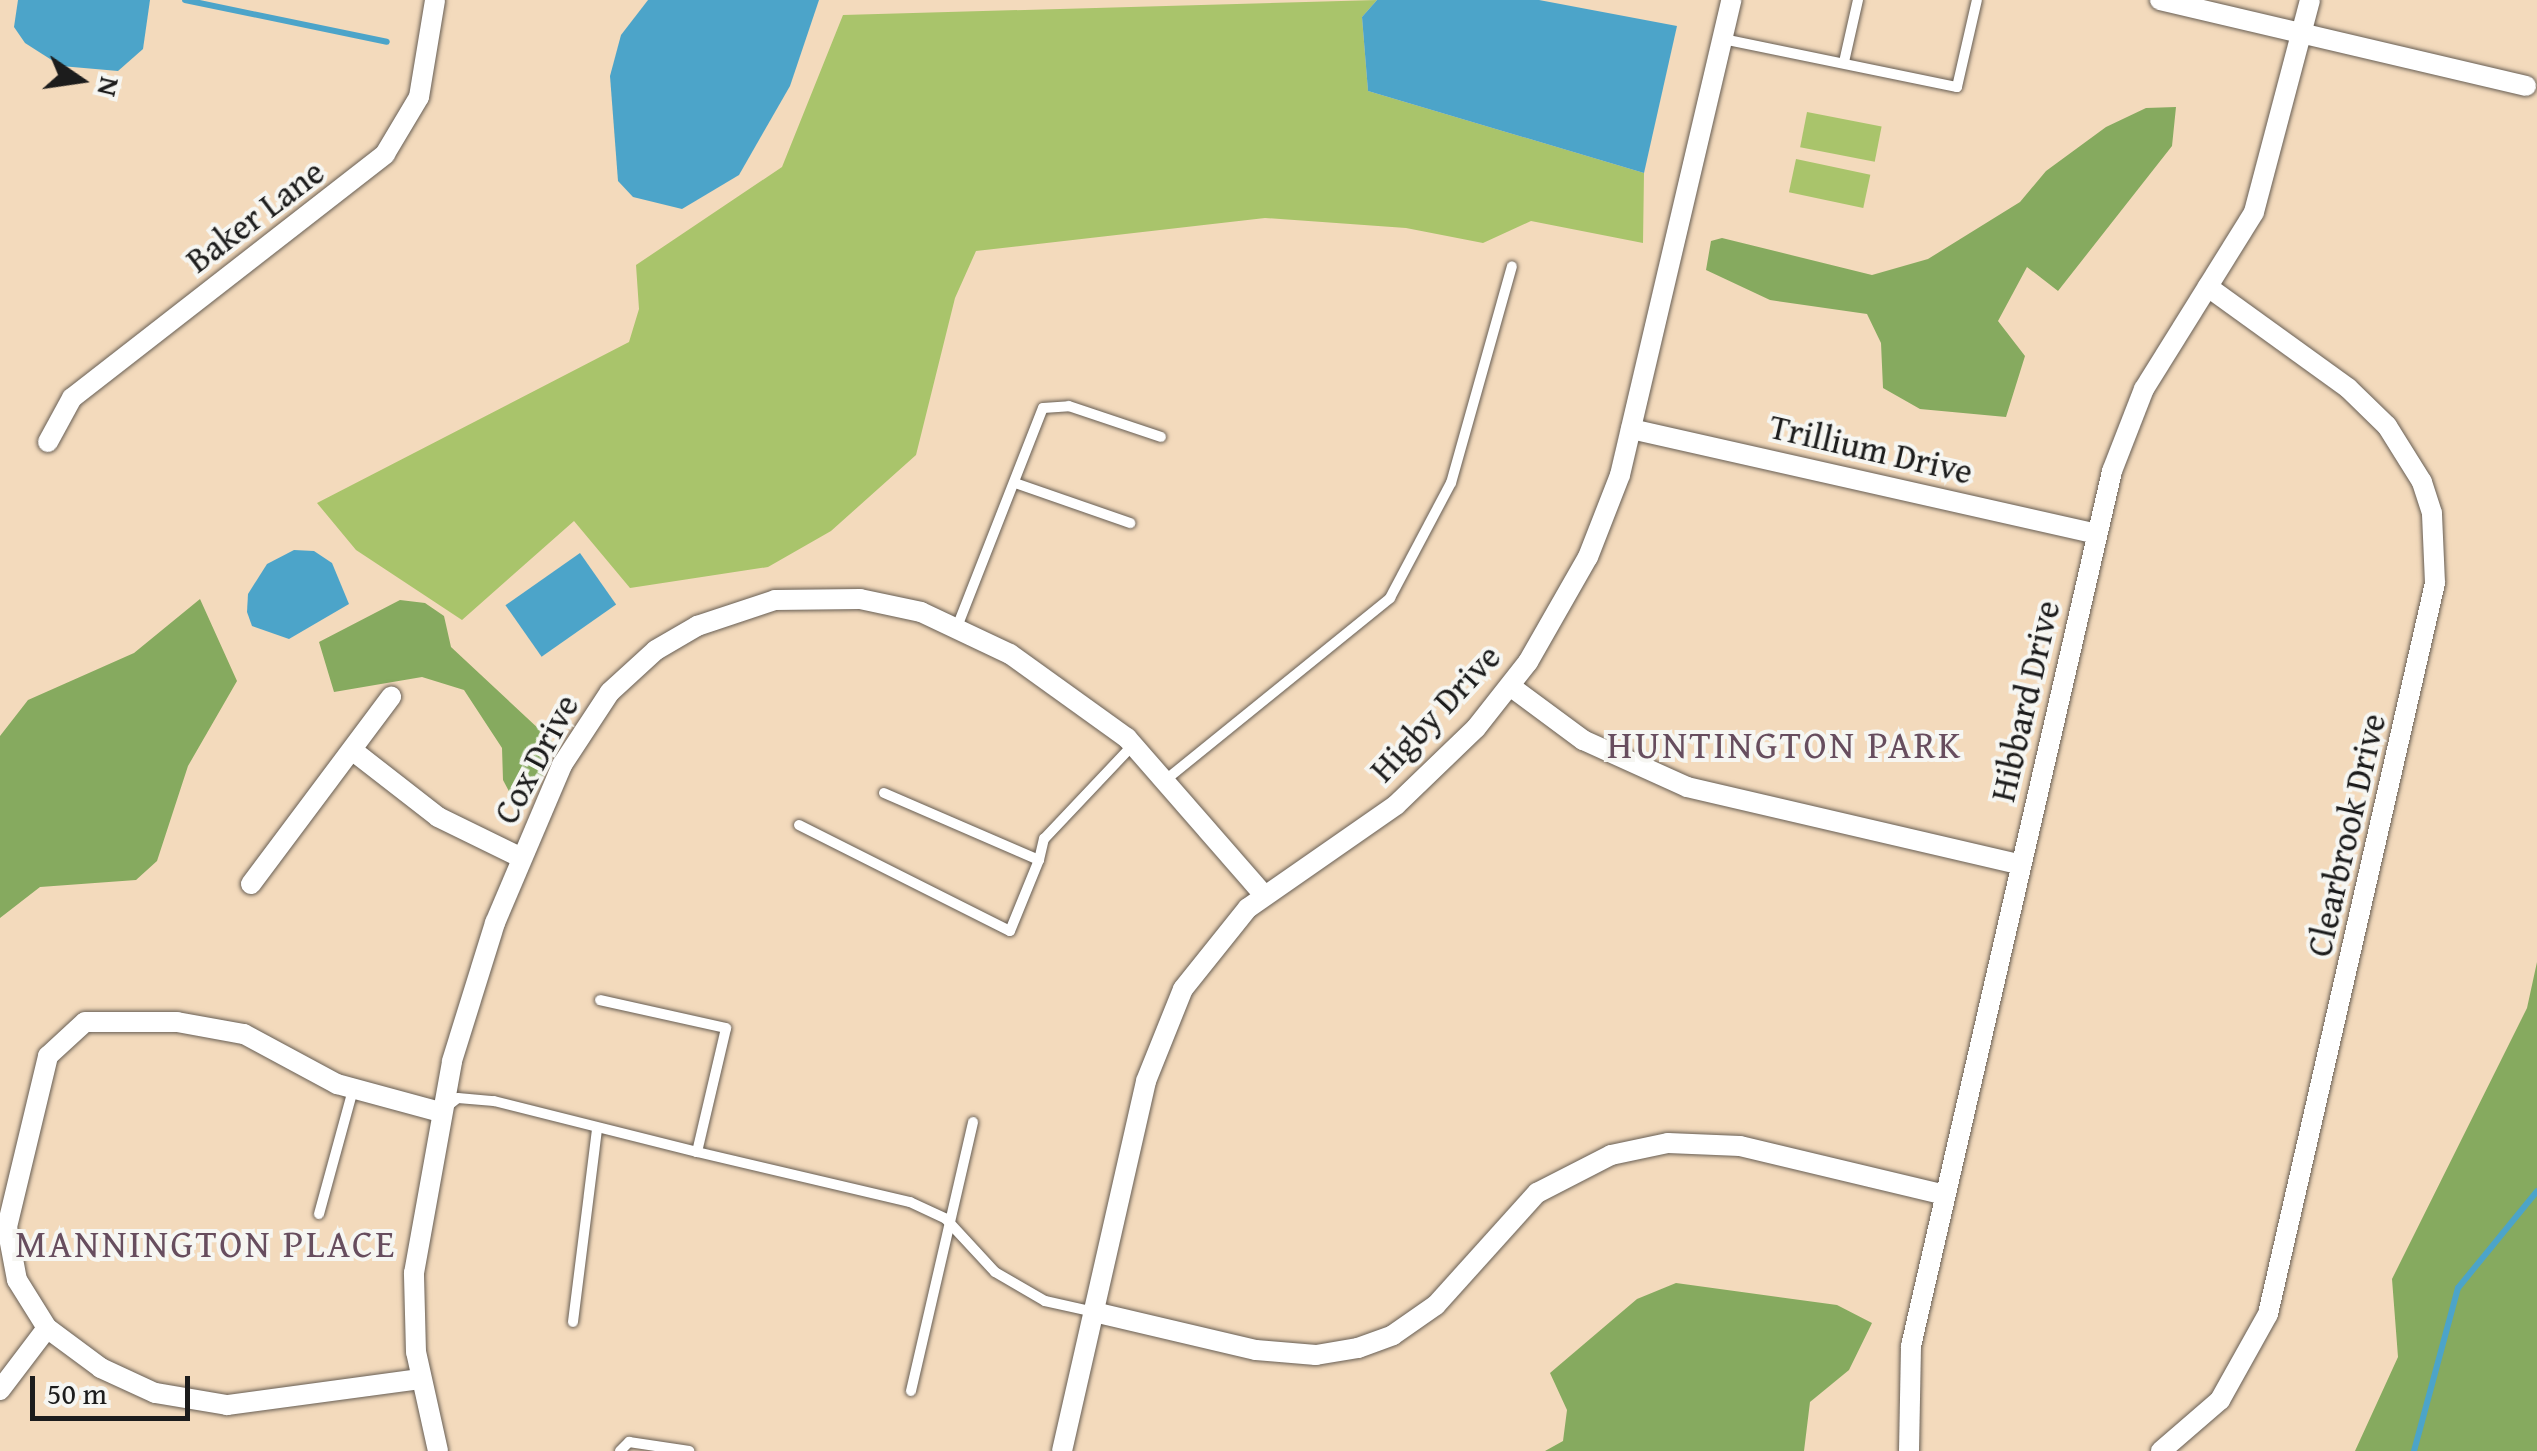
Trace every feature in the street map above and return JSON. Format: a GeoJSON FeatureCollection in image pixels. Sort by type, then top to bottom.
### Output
{"type":"FeatureCollection","features":[{"type":"Feature","properties":{"kind":"street","name":"Baker Lane"},"geometry":{"type":"LineString","coordinates":[[48,442],[72,398],[385,154],[419,97],[435,0]]}},
{"type":"Feature","properties":{"kind":"street","name":"Higby Drive"},"geometry":{"type":"LineString","coordinates":[[1062,1451],[1162,1031],[1205,956],[1264,894],[1396,805],[1510,686],[1588,557],[1631,429],[1732,0]]}},
{"type":"Feature","properties":{"kind":"street"},"geometry":{"type":"LineString","coordinates":[[2160,0],[2526,86]]}},
{"type":"Feature","properties":{"kind":"street","name":"Hibbard Drive"},"geometry":{"type":"LineString","coordinates":[[1909,1451],[1908,1369],[2096,534],[2134,409],[2243,236],[2271,168],[2310,0]]}},
{"type":"Feature","properties":{"kind":"street","name":"Clearbrook Drive"},"geometry":{"type":"LineString","coordinates":[[2161,1451],[2226,1392],[2268,1314],[2435,582],[2432,513],[2422,482],[2388,426],[2348,388],[2208,287]]}},
{"type":"Feature","properties":{"kind":"street","name":"Trillium Drive"},"geometry":{"type":"LineString","coordinates":[[1631,429],[2096,534]]}},
{"type":"Feature","properties":{"kind":"street","name":"Cox Drive"},"geometry":{"type":"LineString","coordinates":[[438,1451],[420,1379],[414,1273],[440,1112],[475,980],[520,856],[562,765],[610,692],[656,650],[737,609],[817,596],[903,606],[958,628],[1040,673],[1134,744],[1168,778],[1264,894]]}},
{"type":"Feature","properties":{"kind":"street"},"geometry":{"type":"LineString","coordinates":[[1510,686],[1583,740],[1686,787],[2021,865]]}},
{"type":"Feature","properties":{"kind":"street"},"geometry":{"type":"LineString","coordinates":[[251,884],[392,698]]}},
{"type":"Feature","properties":{"kind":"street"},"geometry":{"type":"LineString","coordinates":[[352,750],[438,816],[520,856]]}},
{"type":"Feature","properties":{"kind":"street"},"geometry":{"type":"LineString","coordinates":[[420,1379],[272,1402],[204,1404],[126,1382],[47,1328],[17,1280],[8,1227],[42,1072],[70,1031],[121,1019],[214,1026],[271,1046],[353,1090],[440,1112]]}},
{"type":"Feature","properties":{"kind":"street"},"geometry":{"type":"LineString","coordinates":[[1094,1312],[1256,1350],[1316,1355],[1358,1348],[1422,1317],[1496,1232],[1550,1184],[1611,1155],[1668,1143],[1740,1146],[1945,1195]]}},
{"type":"Feature","properties":{"kind":"street"},"geometry":{"type":"LineString","coordinates":[[0,1390],[47,1328]]}},
{"type":"Feature","properties":{"kind":"lane"},"geometry":{"type":"LineString","coordinates":[[1844,62],[1858,0]]}},
{"type":"Feature","properties":{"kind":"lane"},"geometry":{"type":"LineString","coordinates":[[1722,39],[1957,86],[1977,0]]}},
{"type":"Feature","properties":{"kind":"lane"},"geometry":{"type":"LineString","coordinates":[[1168,778],[1390,598],[1451,484],[1512,266]]}},
{"type":"Feature","properties":{"kind":"lane"},"geometry":{"type":"LineString","coordinates":[[958,628],[1018,484],[1043,408],[1069,406],[1161,436]]}},
{"type":"Feature","properties":{"kind":"lane"},"geometry":{"type":"LineString","coordinates":[[1018,484],[1130,523]]}},
{"type":"Feature","properties":{"kind":"lane"},"geometry":{"type":"LineString","coordinates":[[799,826],[1010,931],[1044,839],[1134,744]]}},
{"type":"Feature","properties":{"kind":"lane"},"geometry":{"type":"LineString","coordinates":[[884,793],[1039,860]]}},
{"type":"Feature","properties":{"kind":"lane"},"geometry":{"type":"LineString","coordinates":[[600,1000],[726,1028],[697,1152]]}},
{"type":"Feature","properties":{"kind":"lane"},"geometry":{"type":"LineString","coordinates":[[319,1214],[353,1090]]}},
{"type":"Feature","properties":{"kind":"lane"},"geometry":{"type":"LineString","coordinates":[[440,1112],[458,1098],[494,1101],[910,1202],[948,1222],[996,1272],[1045,1301],[1094,1312]]}},
{"type":"Feature","properties":{"kind":"lane"},"geometry":{"type":"LineString","coordinates":[[912,1391],[973,1122]]}},
{"type":"Feature","properties":{"kind":"lane"},"geometry":{"type":"LineString","coordinates":[[573,1322],[597,1128]]}},
{"type":"Feature","properties":{"kind":"lane"},"geometry":{"type":"LineString","coordinates":[[620,1451],[629,1442],[689,1451]]}},
{"type":"Feature","properties":{"kind":"green space"},"geometry":{"type":"Polygon","coordinates":[[[1377,0],[1362,17],[1368,91],[1644,173],[1643,243],[1531,221],[1483,243],[1406,228],[1265,218],[976,251],[955,298],[916,455],[831,531],[768,567],[630,588],[574,521],[462,620],[356,550],[317,503],[629,342],[639,309],[636,265],[782,167],[843,15],[1377,0]]]}},
{"type":"Feature","properties":{"kind":"green space"},"geometry":{"type":"Polygon","coordinates":[[[2176,107],[2172,146],[2058,291],[2027,267],[1998,321],[2025,356],[2006,417],[1920,409],[1883,388],[1881,343],[1867,314],[1770,300],[1706,270],[1711,241],[1722,238],[1872,275],[1928,259],[2020,202],[2046,171],[2106,127],[2146,108],[2176,107]]]}},
{"type":"Feature","properties":{"kind":"green space"},"geometry":{"type":"Polygon","coordinates":[[[1807,112],[1882,127],[1875,162],[1800,147],[1807,112]]]}},
{"type":"Feature","properties":{"kind":"green space"},"geometry":{"type":"Polygon","coordinates":[[[1796,159],[1870,175],[1863,208],[1789,192],[1796,159]]]}},
{"type":"Feature","properties":{"kind":"green space"},"geometry":{"type":"Polygon","coordinates":[[[200,599],[237,681],[188,766],[157,861],[136,880],[40,887],[0,918],[0,736],[28,700],[134,653],[200,599]]]}},
{"type":"Feature","properties":{"kind":"green space"},"geometry":{"type":"Polygon","coordinates":[[[400,600],[425,603],[444,616],[451,647],[555,744],[548,770],[530,790],[512,797],[503,780],[502,748],[464,690],[422,677],[334,692],[319,642],[400,600]]]}},
{"type":"Feature","properties":{"kind":"green space"},"geometry":{"type":"Polygon","coordinates":[[[2537,962],[2537,1451],[2355,1451],[2398,1357],[2392,1279],[2527,1008],[2537,962]]]}},
{"type":"Feature","properties":{"kind":"green space"},"geometry":{"type":"Polygon","coordinates":[[[1676,1283],[1837,1305],[1872,1323],[1849,1370],[1810,1402],[1804,1451],[1545,1451],[1563,1441],[1567,1410],[1550,1373],[1637,1299],[1676,1283]]]}},
{"type":"Feature","properties":{"kind":"water"},"geometry":{"type":"Polygon","coordinates":[[[18,0],[150,0],[143,49],[118,71],[61,66],[25,43],[14,27],[18,0]]]}},
{"type":"Feature","properties":{"kind":"water"},"geometry":{"type":"Polygon","coordinates":[[[648,0],[819,0],[790,86],[739,175],[682,209],[633,197],[618,181],[610,76],[621,35],[648,0]]]}},
{"type":"Feature","properties":{"kind":"water"},"geometry":{"type":"Polygon","coordinates":[[[1377,0],[1539,0],[1677,26],[1644,173],[1368,91],[1362,17],[1377,0]]]}},
{"type":"Feature","properties":{"kind":"water"},"geometry":{"type":"Polygon","coordinates":[[[294,550],[314,551],[332,563],[349,604],[289,639],[252,626],[247,612],[248,594],[267,564],[294,550]]]}},
{"type":"Feature","properties":{"kind":"water"},"geometry":{"type":"Polygon","coordinates":[[[580,553],[616,605],[542,657],[505,605],[580,553]]]}},
{"type":"Feature","properties":{"kind":"waterway"},"geometry":{"type":"LineString","coordinates":[[185,0],[387,42]]}},
{"type":"Feature","properties":{"kind":"waterway"},"geometry":{"type":"LineString","coordinates":[[2414,1451],[2458,1288],[2537,1191]]}},
{"type":"Feature","properties":{"kind":"district","name":"HUNTINGTON PARK"},"geometry":{"type":"Point","coordinates":[1785,745]}},
{"type":"Feature","properties":{"kind":"district","name":"MANNINGTON PLACE"},"geometry":{"type":"Point","coordinates":[206,1244]}}]}
